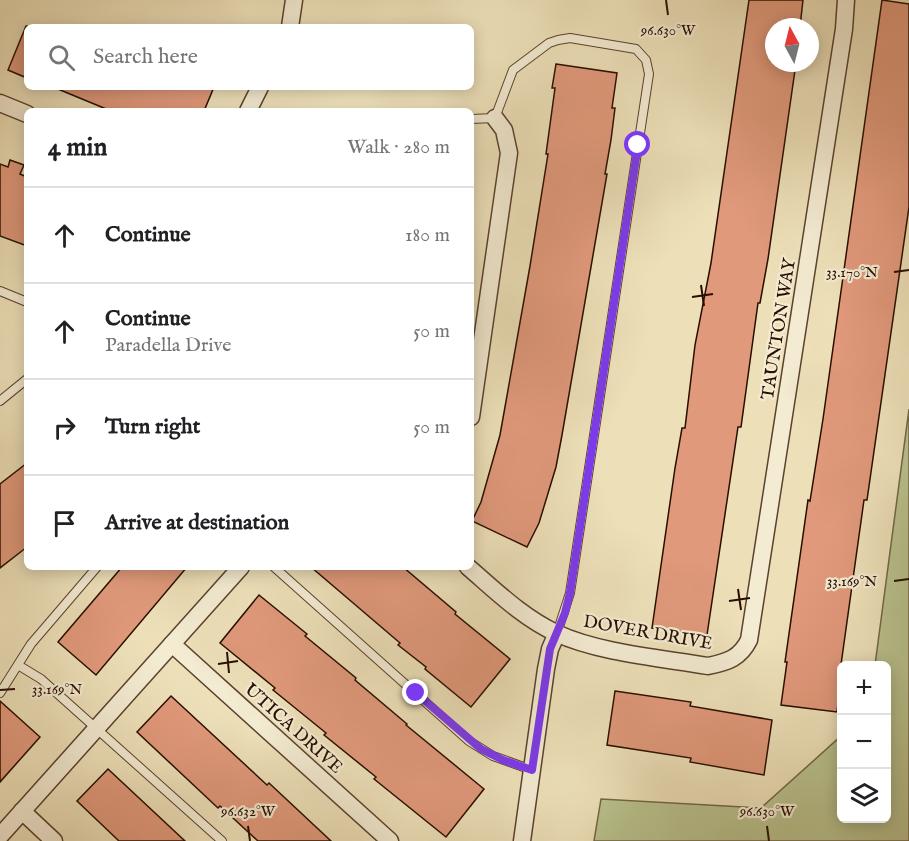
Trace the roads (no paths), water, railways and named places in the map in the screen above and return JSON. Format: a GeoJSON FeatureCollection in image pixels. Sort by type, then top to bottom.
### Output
{"type":"FeatureCollection","features":[{"type":"Feature","properties":{"kind":"street"},"geometry":{"type":"LineString","coordinates":[[290,24],[294,0]]}},
{"type":"Feature","properties":{"kind":"street","name":"TAUNTON WAY"},"geometry":{"type":"LineString","coordinates":[[735,658],[744,650],[749,640],[844,29],[846,0]]}},
{"type":"Feature","properties":{"kind":"street"},"geometry":{"type":"LineString","coordinates":[[250,108],[258,90]]}},
{"type":"Feature","properties":{"kind":"street"},"geometry":{"type":"LineString","coordinates":[[0,103],[24,113]]}},
{"type":"Feature","properties":{"kind":"street"},"geometry":{"type":"LineString","coordinates":[[474,395],[509,153],[504,130],[495,118]]}},
{"type":"Feature","properties":{"kind":"street"},"geometry":{"type":"LineString","coordinates":[[0,836],[238,570]]}},
{"type":"Feature","properties":{"kind":"street","name":"DOVER DRIVE"},"geometry":{"type":"LineString","coordinates":[[471,570],[510,604],[532,620],[557,633],[596,646],[708,666],[725,663],[735,658]]}},
{"type":"Feature","properties":{"kind":"street"},"geometry":{"type":"LineString","coordinates":[[522,841],[548,659],[557,633]]}},
{"type":"Feature","properties":{"kind":"street","name":"UTICA DRIVE"},"geometry":{"type":"LineString","coordinates":[[172,644],[390,841]]}},
{"type":"Feature","properties":{"kind":"street"},"geometry":{"type":"LineString","coordinates":[[22,811],[54,841]]}},
{"type":"Feature","properties":{"kind":"lane"},"geometry":{"type":"LineString","coordinates":[[474,118],[495,118],[513,70],[549,43],[570,38],[636,49],[646,60],[649,74],[570,593],[557,633]]}},
{"type":"Feature","properties":{"kind":"lane"},"geometry":{"type":"LineString","coordinates":[[0,291],[24,301]]}},
{"type":"Feature","properties":{"kind":"lane"},"geometry":{"type":"LineString","coordinates":[[0,401],[24,381]]}},
{"type":"Feature","properties":{"kind":"lane"},"geometry":{"type":"LineString","coordinates":[[0,693],[31,644],[94,570]]}},
{"type":"Feature","properties":{"kind":"lane"},"geometry":{"type":"LineString","coordinates":[[277,570],[469,741],[493,756],[532,770]]}},
{"type":"Feature","properties":{"kind":"lane"},"geometry":{"type":"LineString","coordinates":[[18,665],[41,679],[222,841]]}}]}
